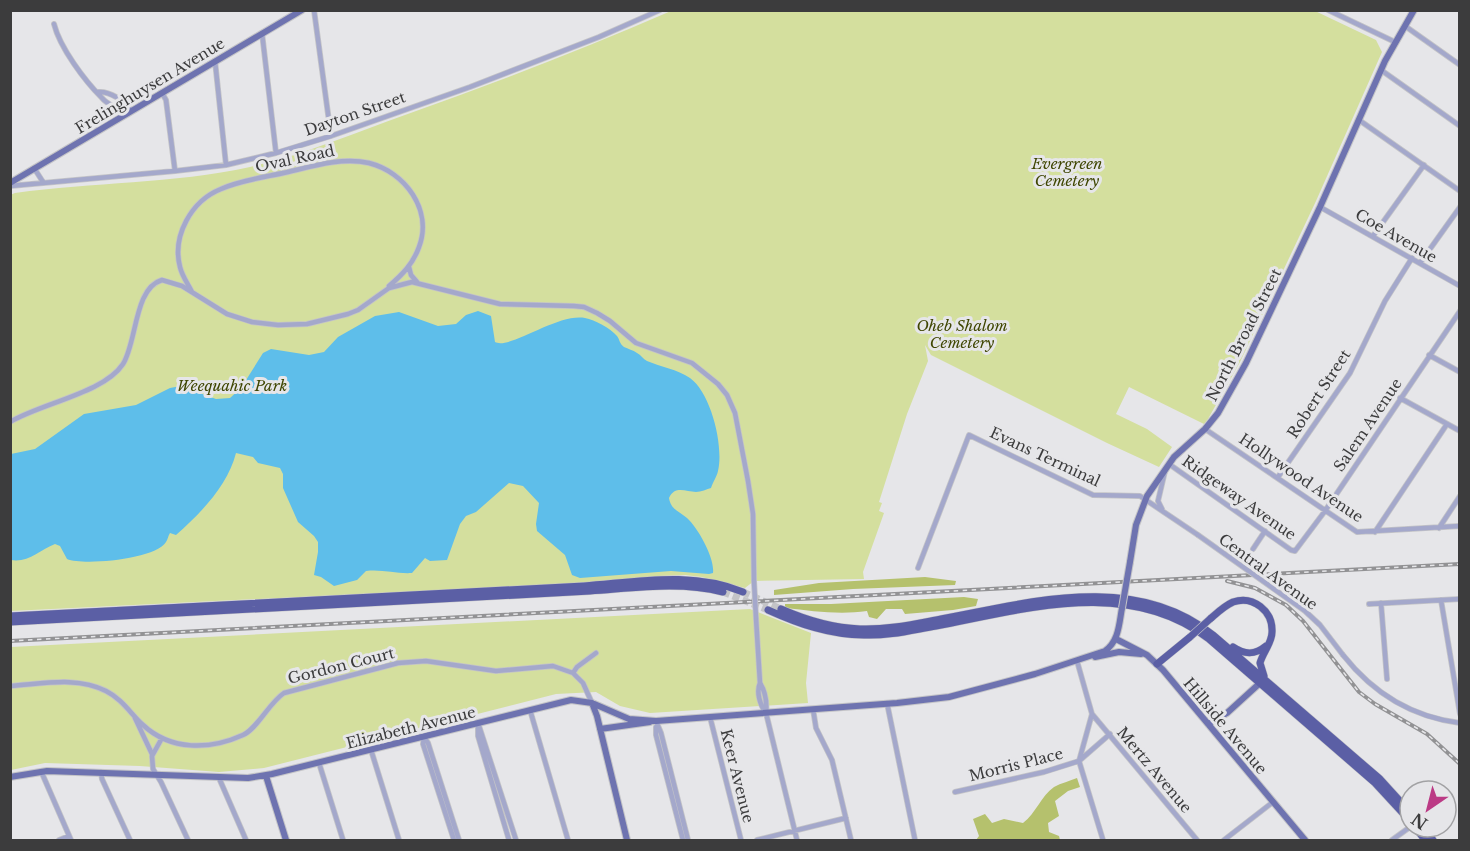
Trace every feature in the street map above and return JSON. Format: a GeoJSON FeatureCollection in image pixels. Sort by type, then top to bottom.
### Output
{"type":"FeatureCollection","features":[{"type":"Feature","properties":{"kind":"highway"},"geometry":{"type":"LineString","coordinates":[[10,616],[572,587],[665,579],[705,581],[743,592]]}},
{"type":"Feature","properties":{"kind":"highway"},"geometry":{"type":"LineString","coordinates":[[10,622],[566,593],[665,585],[690,586],[723,592]]}},
{"type":"Feature","properties":{"kind":"highway"},"geometry":{"type":"LineString","coordinates":[[781,609],[805,619],[829,625],[869,629],[894,627],[1046,600],[1119,597],[1149,602],[1172,610],[1213,635],[1380,779],[1398,799]]}},
{"type":"Feature","properties":{"kind":"highway"},"geometry":{"type":"LineString","coordinates":[[1157,664],[1230,604],[1241,601],[1253,602],[1263,609],[1271,621],[1272,634],[1260,665],[1269,683]]}},
{"type":"Feature","properties":{"kind":"highway"},"geometry":{"type":"LineString","coordinates":[[768,610],[822,630],[872,635],[897,633],[1051,605],[1093,602],[1128,604],[1166,614],[1192,627],[1260,683],[1374,782],[1398,808]]}},
{"type":"Feature","properties":{"kind":"highway"},"geometry":{"type":"LineString","coordinates":[[1213,635],[1244,653],[1257,652],[1268,644]]}},
{"type":"Feature","properties":{"kind":"main road","name":"Frelinghuysen Avenue"},"geometry":{"type":"LineString","coordinates":[[10,184],[302,10]]}},
{"type":"Feature","properties":{"kind":"main road","name":"North Broad Street"},"geometry":{"type":"LineString","coordinates":[[1116,639],[1136,525],[1146,499],[1167,466],[1218,413],[1246,363],[1320,207],[1381,70],[1414,10]]}},
{"type":"Feature","properties":{"kind":"main road","name":"Hillside Avenue"},"geometry":{"type":"LineString","coordinates":[[1116,639],[1147,655],[1157,664],[1305,840]]}},
{"type":"Feature","properties":{"kind":"main road"},"geometry":{"type":"LineString","coordinates":[[1089,658],[1107,650],[1116,639]]}},
{"type":"Feature","properties":{"kind":"main road"},"geometry":{"type":"LineString","coordinates":[[813,709],[930,699],[961,694],[1089,658],[1119,652],[1147,655]]}},
{"type":"Feature","properties":{"kind":"main road"},"geometry":{"type":"LineString","coordinates":[[1209,724],[1227,713],[1260,683]]}},
{"type":"Feature","properties":{"kind":"main road","name":"Elizabeth Avenue"},"geometry":{"type":"LineString","coordinates":[[10,777],[41,771],[219,778],[266,776],[572,700],[592,702],[630,718],[656,721],[813,709]]}},
{"type":"Feature","properties":{"kind":"main road"},"geometry":{"type":"LineString","coordinates":[[592,702],[627,840]]}},
{"type":"Feature","properties":{"kind":"main road"},"geometry":{"type":"LineString","coordinates":[[600,729],[656,721]]}},
{"type":"Feature","properties":{"kind":"main road"},"geometry":{"type":"LineString","coordinates":[[266,776],[286,840]]}},
{"type":"Feature","properties":{"kind":"street"},"geometry":{"type":"LineString","coordinates":[[315,10],[331,136]]}},
{"type":"Feature","properties":{"kind":"street","name":"Dayton Street"},"geometry":{"type":"LineString","coordinates":[[10,184],[38,184],[175,171],[226,165],[276,153],[470,87],[599,37],[660,10]]}},
{"type":"Feature","properties":{"kind":"street"},"geometry":{"type":"LineString","coordinates":[[1328,10],[1395,42]]}},
{"type":"Feature","properties":{"kind":"street"},"geometry":{"type":"LineString","coordinates":[[54,24],[57,36],[88,83],[123,116]]}},
{"type":"Feature","properties":{"kind":"street"},"geometry":{"type":"LineString","coordinates":[[1405,26],[1460,65]]}},
{"type":"Feature","properties":{"kind":"street"},"geometry":{"type":"LineString","coordinates":[[262,33],[276,153]]}},
{"type":"Feature","properties":{"kind":"street"},"geometry":{"type":"LineString","coordinates":[[215,61],[226,165]]}},
{"type":"Feature","properties":{"kind":"street"},"geometry":{"type":"LineString","coordinates":[[1381,70],[1460,126]]}},
{"type":"Feature","properties":{"kind":"street"},"geometry":{"type":"LineString","coordinates":[[98,92],[106,92],[127,105],[131,111]]}},
{"type":"Feature","properties":{"kind":"street"},"geometry":{"type":"LineString","coordinates":[[162,93],[166,100],[175,171]]}},
{"type":"Feature","properties":{"kind":"street"},"geometry":{"type":"LineString","coordinates":[[1359,120],[1460,191]]}},
{"type":"Feature","properties":{"kind":"street","name":"Oval Road"},"geometry":{"type":"LineString","coordinates":[[193,292],[180,268],[179,243],[189,216],[203,200],[214,192],[230,186],[335,162],[360,162],[376,166],[395,175],[407,187],[418,205],[423,229],[420,244],[409,267],[384,290]]}},
{"type":"Feature","properties":{"kind":"street"},"geometry":{"type":"LineString","coordinates":[[1373,236],[1424,165]]}},
{"type":"Feature","properties":{"kind":"street"},"geometry":{"type":"LineString","coordinates":[[34,168],[43,182]]}},
{"type":"Feature","properties":{"kind":"street","name":"Coe Avenue"},"geometry":{"type":"LineString","coordinates":[[1320,207],[1460,286]]}},
{"type":"Feature","properties":{"kind":"street"},"geometry":{"type":"LineString","coordinates":[[1420,263],[1460,207]]}},
{"type":"Feature","properties":{"kind":"street","name":"Robert Street"},"geometry":{"type":"LineString","coordinates":[[1278,477],[1350,373],[1385,301],[1412,258]]}},
{"type":"Feature","properties":{"kind":"street"},"geometry":{"type":"LineString","coordinates":[[409,267],[411,275],[417,282]]}},
{"type":"Feature","properties":{"kind":"street"},"geometry":{"type":"LineString","coordinates":[[10,422],[94,387],[119,370],[128,354],[146,292],[157,281],[170,281],[193,292],[218,310],[241,319],[264,324],[307,324],[358,310],[384,290],[405,283],[417,282],[500,304],[584,307],[610,321],[636,343],[692,363],[706,373],[727,395],[737,422],[753,514],[760,683],[797,840]]}},
{"type":"Feature","properties":{"kind":"street","name":"Salem Avenue"},"geometry":{"type":"LineString","coordinates":[[1295,550],[1460,311]]}},
{"type":"Feature","properties":{"kind":"street"},"geometry":{"type":"LineString","coordinates":[[1429,355],[1460,372]]}},
{"type":"Feature","properties":{"kind":"street"},"geometry":{"type":"LineString","coordinates":[[1400,398],[1460,431]]}},
{"type":"Feature","properties":{"kind":"street"},"geometry":{"type":"LineString","coordinates":[[1374,532],[1447,424]]}},
{"type":"Feature","properties":{"kind":"street","name":"Hollywood Avenue"},"geometry":{"type":"LineString","coordinates":[[1205,429],[1354,531],[1374,532],[1460,526]]}},
{"type":"Feature","properties":{"kind":"street","name":"Evans Terminal"},"geometry":{"type":"LineString","coordinates":[[918,568],[969,435],[1090,495],[1135,495],[1146,499]]}},
{"type":"Feature","properties":{"kind":"street"},"geometry":{"type":"LineString","coordinates":[[1163,511],[1158,501],[1167,466]]}},
{"type":"Feature","properties":{"kind":"street","name":"Ridgeway Avenue"},"geometry":{"type":"LineString","coordinates":[[1167,466],[1291,550],[1295,550]]}},
{"type":"Feature","properties":{"kind":"street"},"geometry":{"type":"LineString","coordinates":[[1439,528],[1460,496]]}},
{"type":"Feature","properties":{"kind":"street","name":"Central Avenue"},"geometry":{"type":"LineString","coordinates":[[1146,499],[1305,611],[1367,682],[1397,703],[1426,716],[1459,723]]}},
{"type":"Feature","properties":{"kind":"street"},"geometry":{"type":"LineString","coordinates":[[1253,549],[1265,531]]}},
{"type":"Feature","properties":{"kind":"street"},"geometry":{"type":"LineString","coordinates":[[1370,603],[1460,599]]}},
{"type":"Feature","properties":{"kind":"street"},"geometry":{"type":"LineString","coordinates":[[1442,600],[1460,714]]}},
{"type":"Feature","properties":{"kind":"street"},"geometry":{"type":"LineString","coordinates":[[1381,603],[1387,680]]}},
{"type":"Feature","properties":{"kind":"street"},"geometry":{"type":"LineString","coordinates":[[592,702],[583,682],[573,673],[577,666],[596,653]]}},
{"type":"Feature","properties":{"kind":"street","name":"Gordon Court"},"geometry":{"type":"LineString","coordinates":[[10,686],[67,682],[95,687],[118,699],[146,727],[162,738],[192,746],[217,744],[245,734],[274,700],[284,693],[398,663],[426,661],[496,671],[553,666],[573,673]]}},
{"type":"Feature","properties":{"kind":"street"},"geometry":{"type":"LineString","coordinates":[[1077,661],[1092,714],[1079,761],[1103,840]]}},
{"type":"Feature","properties":{"kind":"street"},"geometry":{"type":"LineString","coordinates":[[886,703],[915,840]]}},
{"type":"Feature","properties":{"kind":"street"},"geometry":{"type":"LineString","coordinates":[[813,709],[816,728],[832,760],[851,840]]}},
{"type":"Feature","properties":{"kind":"street"},"geometry":{"type":"LineString","coordinates":[[530,710],[568,840]]}},
{"type":"Feature","properties":{"kind":"street","name":"Mertz Avenue"},"geometry":{"type":"LineString","coordinates":[[1092,714],[1197,840]]}},
{"type":"Feature","properties":{"kind":"street"},"geometry":{"type":"LineString","coordinates":[[134,716],[152,756],[153,769],[188,840]]}},
{"type":"Feature","properties":{"kind":"street","name":"Keer Avenue"},"geometry":{"type":"LineString","coordinates":[[710,717],[741,840]]}},
{"type":"Feature","properties":{"kind":"street"},"geometry":{"type":"LineString","coordinates":[[656,721],[656,735],[667,766],[683,840]]}},
{"type":"Feature","properties":{"kind":"street"},"geometry":{"type":"LineString","coordinates":[[478,723],[478,736],[510,840]]}},
{"type":"Feature","properties":{"kind":"street"},"geometry":{"type":"LineString","coordinates":[[478,723],[516,840]]}},
{"type":"Feature","properties":{"kind":"street","name":"Morris Place"},"geometry":{"type":"LineString","coordinates":[[955,792],[1079,761],[1110,734]]}},
{"type":"Feature","properties":{"kind":"street"},"geometry":{"type":"LineString","coordinates":[[424,737],[423,744],[440,789],[454,840]]}},
{"type":"Feature","properties":{"kind":"street"},"geometry":{"type":"LineString","coordinates":[[152,756],[162,738]]}},
{"type":"Feature","properties":{"kind":"street"},"geometry":{"type":"LineString","coordinates":[[371,750],[399,840]]}},
{"type":"Feature","properties":{"kind":"street"},"geometry":{"type":"LineString","coordinates":[[319,763],[343,840]]}},
{"type":"Feature","properties":{"kind":"street"},"geometry":{"type":"LineString","coordinates":[[41,771],[70,838],[59,840]]}},
{"type":"Feature","properties":{"kind":"street"},"geometry":{"type":"LineString","coordinates":[[101,772],[102,779],[130,840]]}},
{"type":"Feature","properties":{"kind":"street"},"geometry":{"type":"LineString","coordinates":[[219,778],[246,840]]}},
{"type":"Feature","properties":{"kind":"street"},"geometry":{"type":"LineString","coordinates":[[1224,840],[1273,802]]}},
{"type":"Feature","properties":{"kind":"street"},"geometry":{"type":"LineString","coordinates":[[679,815],[688,840]]}},
{"type":"Feature","properties":{"kind":"street"},"geometry":{"type":"LineString","coordinates":[[757,840],[846,818]]}},
{"type":"Feature","properties":{"kind":"street"},"geometry":{"type":"LineString","coordinates":[[453,831],[459,840]]}},
{"type":"Feature","properties":{"kind":"green space"},"geometry":{"type":"Polygon","coordinates":[[[1313,10],[1376,40],[1382,52],[1316,201],[1240,362],[1208,419],[1204,424],[1129,387],[1116,414],[1147,429],[1172,447],[1159,467],[931,355],[925,345],[928,361],[907,414],[879,502],[882,503],[879,511],[884,513],[863,572],[864,579],[754,581],[745,588],[685,575],[587,583],[11,611],[10,195],[44,189],[192,177],[270,162],[506,78],[671,11],[1313,10]]]}},
{"type":"Feature","properties":{"kind":"green space"},"geometry":{"type":"Polygon","coordinates":[[[925,577],[956,581],[955,585],[774,595],[774,590],[819,583],[925,577]]]}},
{"type":"Feature","properties":{"kind":"green space"},"geometry":{"type":"Polygon","coordinates":[[[964,597],[978,599],[976,606],[905,614],[902,609],[886,609],[877,619],[869,617],[867,611],[836,613],[785,608],[785,604],[964,597]]]}},
{"type":"Feature","properties":{"kind":"green space"},"geometry":{"type":"Polygon","coordinates":[[[750,609],[811,633],[806,683],[808,703],[650,713],[620,706],[596,692],[556,694],[264,768],[219,772],[140,766],[45,763],[11,770],[11,647],[750,609]]]}},
{"type":"Feature","properties":{"kind":"green space"},"geometry":{"type":"Polygon","coordinates":[[[1077,778],[1080,787],[1068,791],[1055,801],[1059,816],[1048,823],[1049,832],[1059,836],[1060,840],[976,840],[979,836],[973,819],[985,814],[992,823],[1004,819],[1023,823],[1049,791],[1077,778]]]}},
{"type":"Feature","properties":{"kind":"water"},"geometry":{"type":"Polygon","coordinates":[[[478,311],[491,316],[495,342],[502,343],[561,321],[574,318],[589,319],[610,330],[624,347],[647,361],[685,375],[697,385],[710,407],[714,421],[719,448],[718,471],[711,488],[698,492],[678,490],[669,498],[673,508],[687,518],[701,536],[709,552],[713,573],[671,571],[580,578],[572,575],[565,555],[537,531],[539,503],[523,486],[509,483],[476,512],[466,516],[460,524],[447,560],[430,561],[425,558],[412,573],[366,571],[357,580],[334,586],[314,575],[318,542],[298,522],[283,488],[283,474],[280,468],[258,463],[253,457],[236,453],[227,476],[212,498],[176,535],[170,533],[160,548],[135,557],[88,562],[67,559],[60,546],[55,544],[23,560],[11,560],[11,454],[35,449],[84,414],[136,405],[170,388],[181,386],[216,399],[230,398],[241,388],[263,353],[271,349],[309,355],[324,352],[338,337],[375,316],[399,312],[438,326],[456,324],[466,315],[478,311]]]}},
{"type":"Feature","properties":{"kind":"tunnel"},"geometry":{"type":"LineString","coordinates":[[723,592],[768,610]]}},
{"type":"Feature","properties":{"kind":"tunnel"},"geometry":{"type":"LineString","coordinates":[[743,592],[781,609]]}},
{"type":"Feature","properties":{"kind":"railway"},"geometry":{"type":"LineString","coordinates":[[10,641],[1460,564]]}},
{"type":"Feature","properties":{"kind":"railway"},"geometry":{"type":"LineString","coordinates":[[1227,581],[1255,588],[1286,605],[1303,621],[1359,692],[1375,704],[1427,734],[1460,764]]}},
{"type":"Feature","properties":{"kind":"park label","name":"Evergreen Cemetery"},"geometry":{"type":"Point","coordinates":[1067,172]}},
{"type":"Feature","properties":{"kind":"park label","name":"Oheb Shalom Cemetery"},"geometry":{"type":"Point","coordinates":[962,334]}},
{"type":"Feature","properties":{"kind":"park label","name":"Weequahic Park"},"geometry":{"type":"Point","coordinates":[232,386]}}]}
